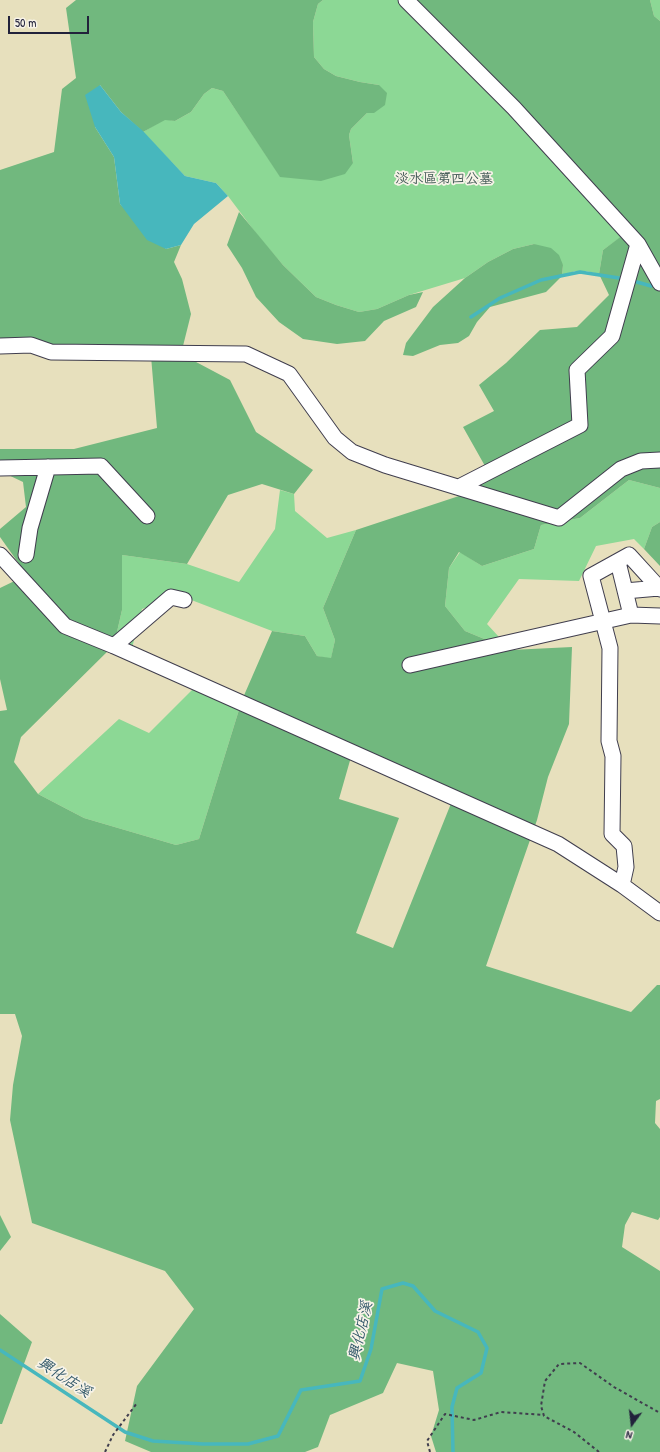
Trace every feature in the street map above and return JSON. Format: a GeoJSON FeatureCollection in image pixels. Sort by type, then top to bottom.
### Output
{"type":"FeatureCollection","features":[{"type":"Feature","properties":{"kind":"street"},"geometry":{"type":"LineString","coordinates":[[406,0],[514,108],[638,244],[660,283]]}},
{"type":"Feature","properties":{"kind":"street"},"geometry":{"type":"LineString","coordinates":[[459,487],[580,425],[577,370],[612,336],[638,244]]}},
{"type":"Feature","properties":{"kind":"street"},"geometry":{"type":"LineString","coordinates":[[0,346],[31,345],[51,352],[246,354],[289,374],[335,438],[352,452],[385,466],[559,518],[620,469],[641,461],[660,460]]}},
{"type":"Feature","properties":{"kind":"street"},"geometry":{"type":"LineString","coordinates":[[0,468],[101,466],[147,516]]}},
{"type":"Feature","properties":{"kind":"street"},"geometry":{"type":"LineString","coordinates":[[26,555],[30,528],[48,467]]}},
{"type":"Feature","properties":{"kind":"street"},"geometry":{"type":"LineString","coordinates":[[622,885],[626,867],[624,846],[612,834],[613,756],[609,742],[610,648],[591,576],[618,562],[628,554],[660,588]]}},
{"type":"Feature","properties":{"kind":"street"},"geometry":{"type":"LineString","coordinates":[[0,555],[65,626],[114,646],[558,844],[622,885],[660,913]]}},
{"type":"Feature","properties":{"kind":"street"},"geometry":{"type":"LineString","coordinates":[[618,562],[631,615]]}},
{"type":"Feature","properties":{"kind":"street"},"geometry":{"type":"LineString","coordinates":[[625,591],[660,588]]}},
{"type":"Feature","properties":{"kind":"street"},"geometry":{"type":"LineString","coordinates":[[114,646],[171,597],[184,600]]}},
{"type":"Feature","properties":{"kind":"street"},"geometry":{"type":"LineString","coordinates":[[410,665],[631,615],[660,616]]}},
{"type":"Feature","properties":{"kind":"path"},"geometry":{"type":"LineString","coordinates":[[544,1416],[541,1406],[545,1381],[559,1364],[573,1363],[580,1363],[614,1386],[660,1413]]}},
{"type":"Feature","properties":{"kind":"path"},"geometry":{"type":"LineString","coordinates":[[106,1452],[113,1436],[137,1403]]}},
{"type":"Feature","properties":{"kind":"path"},"geometry":{"type":"LineString","coordinates":[[430,1452],[427,1441],[438,1423],[446,1414],[474,1420],[500,1412],[544,1416],[574,1432],[599,1452]]}},
{"type":"Feature","properties":{"kind":"green space"},"geometry":{"type":"Polygon","coordinates":[[[76,0],[323,0],[318,4],[313,22],[314,57],[324,69],[336,76],[379,85],[387,93],[385,105],[374,113],[367,113],[351,129],[349,135],[353,163],[345,174],[321,181],[280,177],[223,91],[212,88],[204,94],[191,112],[175,121],[165,120],[143,132],[121,112],[100,85],[95,127],[114,157],[120,204],[166,249],[181,245],[174,262],[182,279],[191,314],[181,354],[230,380],[256,432],[313,470],[294,494],[262,484],[228,495],[187,564],[122,555],[122,610],[114,645],[21,737],[14,762],[38,794],[84,818],[176,845],[199,839],[242,700],[272,631],[305,636],[317,656],[331,658],[335,640],[323,608],[356,530],[459,496],[459,480],[485,466],[463,427],[494,411],[479,385],[506,363],[540,330],[577,327],[609,295],[599,274],[603,250],[623,235],[402,0],[650,0],[654,16],[660,21],[660,488],[629,480],[580,518],[541,525],[534,549],[482,566],[459,552],[449,568],[445,606],[465,631],[511,650],[572,647],[569,724],[548,777],[537,820],[486,966],[631,1012],[657,985],[660,985],[660,1099],[656,1101],[655,1123],[660,1129],[660,1217],[658,1220],[632,1212],[625,1225],[622,1247],[660,1271],[660,1452],[436,1452],[431,1436],[439,1410],[433,1371],[397,1363],[383,1393],[330,1415],[318,1447],[305,1452],[151,1452],[125,1441],[137,1386],[194,1309],[165,1271],[32,1223],[10,1120],[13,1085],[22,1036],[15,1014],[0,1014],[0,711],[7,710],[0,679],[0,588],[27,575],[0,537],[0,529],[26,507],[23,482],[0,471],[0,449],[74,449],[157,428],[151,356],[0,343],[0,170],[54,152],[62,89],[76,78],[66,8],[76,0]],[[353,750],[339,799],[399,818],[356,933],[393,948],[454,796],[353,750]]]}},
{"type":"Feature","properties":{"kind":"green space","name":"淡水區第四公墓"},"geometry":{"type":"Polygon","coordinates":[[[323,0],[402,0],[624,235],[603,250],[599,274],[586,271],[575,271],[562,276],[563,265],[534,244],[513,249],[488,262],[465,278],[409,295],[377,309],[359,312],[336,305],[316,297],[283,265],[216,183],[185,176],[143,132],[165,119],[175,121],[191,112],[204,94],[212,88],[223,91],[280,176],[353,163],[349,135],[351,129],[367,113],[379,85],[336,76],[324,69],[314,57],[313,22],[318,4],[323,0]]]}},
{"type":"Feature","properties":{"kind":"green space"},"geometry":{"type":"Polygon","coordinates":[[[650,0],[660,0],[660,21],[654,16],[650,0]]]}},
{"type":"Feature","properties":{"kind":"green space"},"geometry":{"type":"Polygon","coordinates":[[[239,212],[283,265],[316,297],[359,312],[377,309],[409,295],[423,292],[416,307],[384,321],[365,341],[337,344],[303,339],[279,322],[256,297],[242,268],[227,245],[239,212]]]}},
{"type":"Feature","properties":{"kind":"green space"},"geometry":{"type":"Polygon","coordinates":[[[534,244],[551,248],[559,255],[563,265],[562,276],[546,292],[490,307],[477,322],[469,336],[458,343],[440,345],[413,356],[403,355],[406,343],[433,307],[465,278],[488,262],[513,249],[534,244]]]}},
{"type":"Feature","properties":{"kind":"green space"},"geometry":{"type":"Polygon","coordinates":[[[629,480],[660,488],[660,522],[652,527],[644,549],[634,539],[596,546],[579,581],[519,579],[487,624],[511,650],[465,631],[445,606],[449,568],[460,552],[482,566],[534,549],[541,525],[580,518],[629,480]]]}},
{"type":"Feature","properties":{"kind":"green space"},"geometry":{"type":"Polygon","coordinates":[[[280,490],[294,494],[295,511],[327,538],[356,530],[323,608],[335,640],[331,659],[317,656],[305,636],[272,631],[181,596],[142,609],[131,652],[114,645],[122,610],[122,555],[187,564],[239,582],[275,529],[280,490]]]}},
{"type":"Feature","properties":{"kind":"green space"},"geometry":{"type":"Polygon","coordinates":[[[660,522],[660,566],[644,549],[652,527],[660,522]]]}},
{"type":"Feature","properties":{"kind":"green space"},"geometry":{"type":"Polygon","coordinates":[[[201,681],[242,700],[199,839],[176,845],[84,818],[38,794],[119,719],[149,733],[201,681]]]}},
{"type":"Feature","properties":{"kind":"green space"},"geometry":{"type":"Polygon","coordinates":[[[0,1215],[11,1237],[0,1251],[0,1215]]]}},
{"type":"Feature","properties":{"kind":"green space"},"geometry":{"type":"Polygon","coordinates":[[[0,1314],[32,1342],[2,1424],[0,1424],[0,1314]]]}},
{"type":"Feature","properties":{"kind":"water"},"geometry":{"type":"Polygon","coordinates":[[[100,85],[121,112],[143,131],[185,176],[216,183],[228,196],[194,224],[181,245],[166,249],[147,240],[120,204],[114,157],[95,127],[85,95],[100,85]]]}},
{"type":"Feature","properties":{"kind":"waterway"},"geometry":{"type":"LineString","coordinates":[[471,317],[500,298],[541,280],[580,272],[619,278]]}},
{"type":"Feature","properties":{"kind":"waterway"},"geometry":{"type":"LineString","coordinates":[[637,282],[651,286]]}},
{"type":"Feature","properties":{"kind":"waterway","name":"興化店溪"},"geometry":{"type":"LineString","coordinates":[[0,1350],[125,1432],[153,1441],[203,1444],[248,1444],[278,1436],[301,1390],[360,1381],[371,1349],[382,1289],[403,1283],[413,1286],[435,1311],[478,1332],[487,1348],[481,1373],[457,1388],[452,1407],[453,1452]]}}]}
